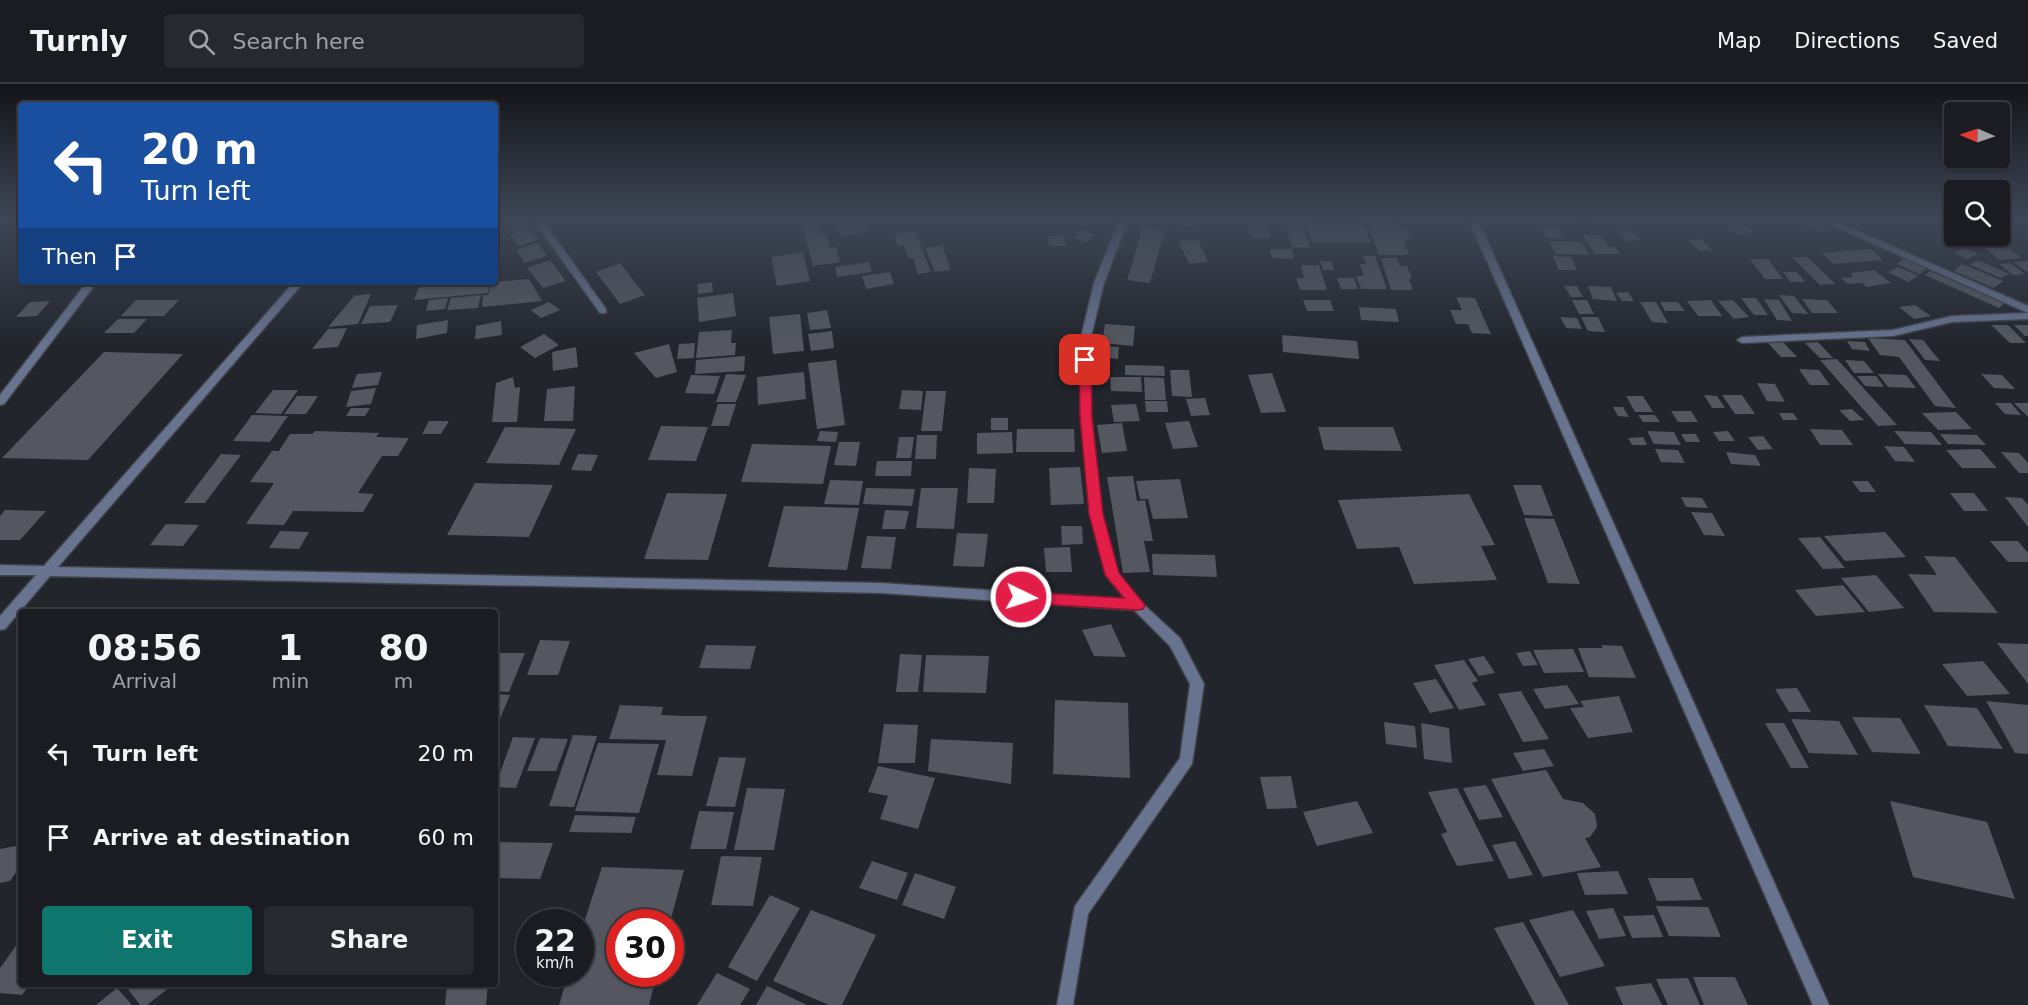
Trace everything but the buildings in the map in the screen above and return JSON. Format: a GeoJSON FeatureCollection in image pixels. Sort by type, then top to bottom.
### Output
{"type":"FeatureCollection","features":[{"type":"Feature","properties":{"kind":"street"},"geometry":{"type":"LineString","coordinates":[[567,261],[603,310]]}},
{"type":"Feature","properties":{"kind":"street"},"geometry":{"type":"LineString","coordinates":[[1065,1005],[1082,911],[1187,760],[1197,684],[1175,642],[1137,605],[1112,575],[1096,514],[1086,417],[1085,340],[1099,283],[1108,261]]}},
{"type":"Feature","properties":{"kind":"street"},"geometry":{"type":"LineString","coordinates":[[1491,261],[1821,1005]]}},
{"type":"Feature","properties":{"kind":"street"},"geometry":{"type":"LineString","coordinates":[[1917,261],[2028,310]]}},
{"type":"Feature","properties":{"kind":"street"},"geometry":{"type":"LineString","coordinates":[[0,402],[90,285]]}},
{"type":"Feature","properties":{"kind":"street"},"geometry":{"type":"LineString","coordinates":[[0,625],[48,573],[296,285]]}},
{"type":"Feature","properties":{"kind":"street"},"geometry":{"type":"LineString","coordinates":[[1742,340],[1893,333],[1952,319],[2028,316]]}},
{"type":"Feature","properties":{"kind":"street"},"geometry":{"type":"LineString","coordinates":[[0,570],[48,573],[881,588],[1137,605]]}},
{"type":"Feature","properties":{"kind":"route"},"geometry":{"type":"LineString","coordinates":[[1021,597],[1137,605],[1112,575],[1096,514],[1086,417],[1085,360]]}}]}
